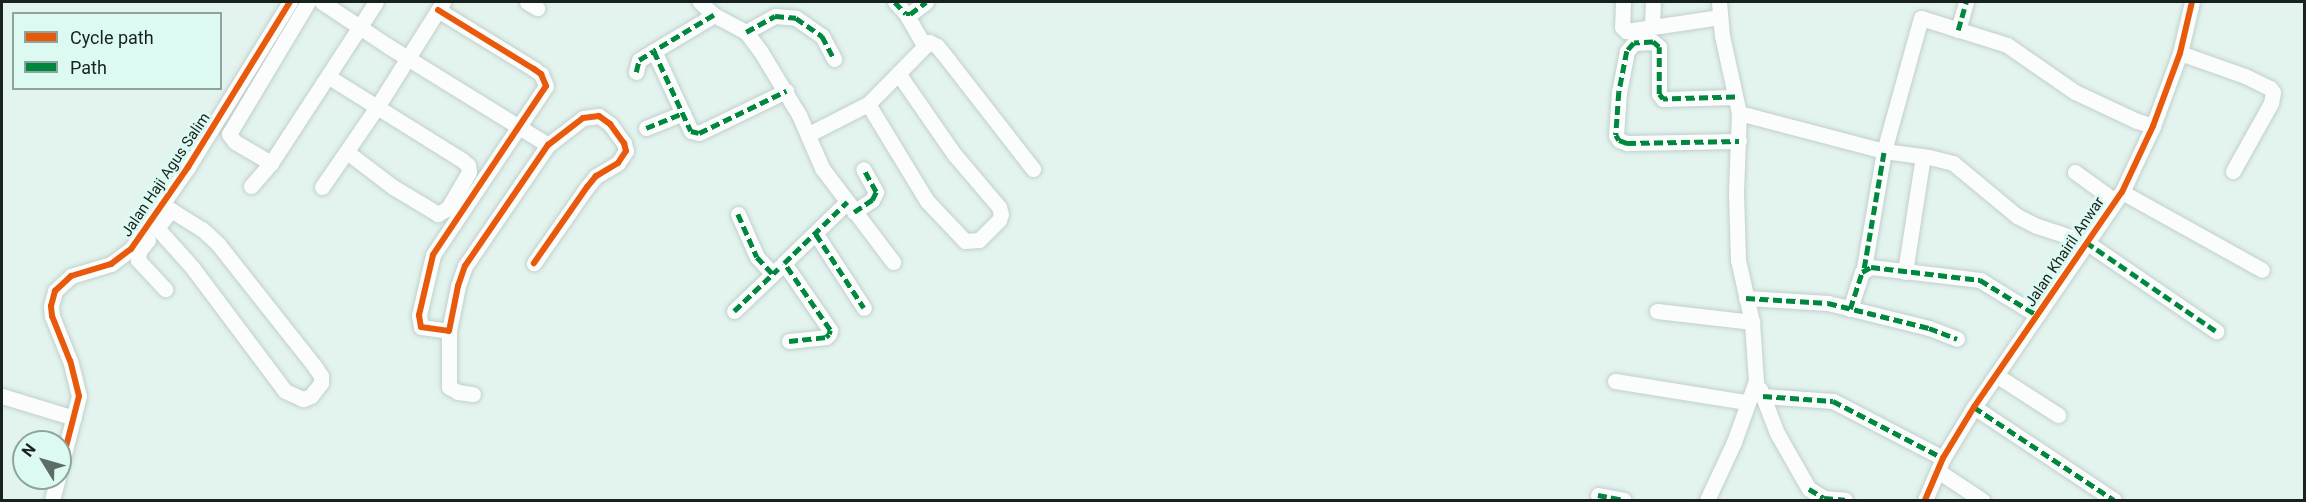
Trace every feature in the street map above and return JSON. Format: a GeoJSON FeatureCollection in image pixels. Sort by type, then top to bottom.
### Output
{"type":"FeatureCollection","features":[{"type":"Feature","properties":{"kind":"street","name":"Jalan Haji Agus Salim"},"geometry":{"type":"LineString","coordinates":[[71,430],[79,396],[55,326],[52,297],[59,285],[71,276],[120,258],[131,249],[166,208],[188,167],[290,2]]}},
{"type":"Feature","properties":{"kind":"street"},"geometry":{"type":"LineString","coordinates":[[270,163],[236,142],[229,134],[308,2]]}},
{"type":"Feature","properties":{"kind":"street"},"geometry":{"type":"LineString","coordinates":[[322,2],[359,28],[549,145]]}},
{"type":"Feature","properties":{"kind":"street"},"geometry":{"type":"LineString","coordinates":[[251,186],[270,163],[329,77],[376,2]]}},
{"type":"Feature","properties":{"kind":"street"},"geometry":{"type":"LineString","coordinates":[[700,2],[714,15],[746,32],[786,91],[809,134],[822,168],[893,262]]}},
{"type":"Feature","properties":{"kind":"street"},"geometry":{"type":"LineString","coordinates":[[895,2],[906,14],[924,45]]}},
{"type":"Feature","properties":{"kind":"street"},"geometry":{"type":"LineString","coordinates":[[906,14],[914,12],[926,2]]}},
{"type":"Feature","properties":{"kind":"street"},"geometry":{"type":"LineString","coordinates":[[1623,2],[1624,30],[1720,17]]}},
{"type":"Feature","properties":{"kind":"street"},"geometry":{"type":"LineString","coordinates":[[1652,27],[1653,2]]}},
{"type":"Feature","properties":{"kind":"street"},"geometry":{"type":"LineString","coordinates":[[1719,2],[1739,113],[1737,227],[1740,270],[1752,322],[1756,381],[1805,495],[1845,501]]}},
{"type":"Feature","properties":{"kind":"street"},"geometry":{"type":"LineString","coordinates":[[1958,30],[1966,2]]}},
{"type":"Feature","properties":{"kind":"street","name":"Jalan Khairil Anwar"},"geometry":{"type":"LineString","coordinates":[[1925,501],[1940,464],[1974,407],[2118,196],[2153,126],[2180,53],[2192,2]]}},
{"type":"Feature","properties":{"kind":"street"},"geometry":{"type":"LineString","coordinates":[[322,187],[377,107],[441,6],[534,69],[544,79],[546,86],[543,93],[438,247],[429,265],[419,323],[421,327],[430,330],[449,331]]}},
{"type":"Feature","properties":{"kind":"street"},"geometry":{"type":"LineString","coordinates":[[636,72],[639,60],[714,15]]}},
{"type":"Feature","properties":{"kind":"street"},"geometry":{"type":"LineString","coordinates":[[746,32],[775,15],[796,18],[822,36],[834,59]]}},
{"type":"Feature","properties":{"kind":"street"},"geometry":{"type":"LineString","coordinates":[[1850,309],[1864,268],[1884,151],[1918,22],[1921,18],[1925,17],[2007,45],[2075,92],[2153,126]]}},
{"type":"Feature","properties":{"kind":"street"},"geometry":{"type":"LineString","coordinates":[[809,134],[868,104],[929,42],[937,46],[1033,169]]}},
{"type":"Feature","properties":{"kind":"street"},"geometry":{"type":"LineString","coordinates":[[1735,97],[1664,99],[1659,94],[1659,47],[1653,42],[1634,43],[1627,51],[1625,73],[1619,92],[1616,135],[1619,140],[1627,143],[1739,141]]}},
{"type":"Feature","properties":{"kind":"street"},"geometry":{"type":"LineString","coordinates":[[654,51],[691,131],[699,134],[786,91]]}},
{"type":"Feature","properties":{"kind":"street"},"geometry":{"type":"LineString","coordinates":[[2180,53],[2245,76],[2270,88],[2272,92],[2271,103],[2233,171]]}},
{"type":"Feature","properties":{"kind":"street"},"geometry":{"type":"LineString","coordinates":[[868,104],[927,201],[965,241],[979,240],[999,220],[1002,214],[999,207],[954,154],[898,73]]}},
{"type":"Feature","properties":{"kind":"street"},"geometry":{"type":"LineString","coordinates":[[329,77],[468,165],[468,178],[448,208],[441,214],[432,213],[347,152]]}},
{"type":"Feature","properties":{"kind":"street"},"geometry":{"type":"LineString","coordinates":[[646,128],[683,113]]}},
{"type":"Feature","properties":{"kind":"street"},"geometry":{"type":"LineString","coordinates":[[1739,113],[1884,151],[1923,156],[1953,164],[2028,222],[2086,242],[2216,331]]}},
{"type":"Feature","properties":{"kind":"street"},"geometry":{"type":"LineString","coordinates":[[473,394],[458,392],[450,387],[449,331],[458,286],[465,266],[549,145],[583,118],[599,116],[610,124],[624,143],[626,151],[618,163],[596,176],[534,262]]}},
{"type":"Feature","properties":{"kind":"street"},"geometry":{"type":"LineString","coordinates":[[1905,272],[1923,156]]}},
{"type":"Feature","properties":{"kind":"street"},"geometry":{"type":"LineString","coordinates":[[734,311],[816,234],[850,207],[872,200],[876,192],[862,169]]}},
{"type":"Feature","properties":{"kind":"street"},"geometry":{"type":"LineString","coordinates":[[2074,172],[2262,270]]}},
{"type":"Feature","properties":{"kind":"street"},"geometry":{"type":"LineString","coordinates":[[157,228],[192,267],[285,391],[303,399],[311,396],[321,383],[321,376],[315,367],[218,244],[202,229],[166,208],[157,228],[137,256],[142,266],[165,289]]}},
{"type":"Feature","properties":{"kind":"street"},"geometry":{"type":"LineString","coordinates":[[738,214],[757,257],[773,274]]}},
{"type":"Feature","properties":{"kind":"street"},"geometry":{"type":"LineString","coordinates":[[816,234],[864,308]]}},
{"type":"Feature","properties":{"kind":"street"},"geometry":{"type":"LineString","coordinates":[[784,263],[830,330],[826,337],[789,341]]}},
{"type":"Feature","properties":{"kind":"street"},"geometry":{"type":"LineString","coordinates":[[1864,268],[1980,280],[2037,315]]}},
{"type":"Feature","properties":{"kind":"street"},"geometry":{"type":"LineString","coordinates":[[1746,298],[1807,301],[1850,309],[1929,328],[1957,339]]}},
{"type":"Feature","properties":{"kind":"street"},"geometry":{"type":"LineString","coordinates":[[1657,311],[1752,322]]}},
{"type":"Feature","properties":{"kind":"street"},"geometry":{"type":"LineString","coordinates":[[1996,375],[2058,415]]}},
{"type":"Feature","properties":{"kind":"street"},"geometry":{"type":"LineString","coordinates":[[1615,381],[1746,402]]}},
{"type":"Feature","properties":{"kind":"street"},"geometry":{"type":"LineString","coordinates":[[1707,501],[1734,442],[1746,402],[1756,381]]}},
{"type":"Feature","properties":{"kind":"street"},"geometry":{"type":"LineString","coordinates":[[2,396],[74,418]]}},
{"type":"Feature","properties":{"kind":"street"},"geometry":{"type":"LineString","coordinates":[[1763,396],[1833,401],[1940,464],[1982,501]]}},
{"type":"Feature","properties":{"kind":"street"},"geometry":{"type":"LineString","coordinates":[[1974,407],[2114,501]]}},
{"type":"Feature","properties":{"kind":"street"},"geometry":{"type":"LineString","coordinates":[[1598,495],[1624,501]]}},
{"type":"Feature","properties":{"kind":"marked path"},"geometry":{"type":"LineString","coordinates":[[895,2],[906,14],[910,14],[926,2]]}},
{"type":"Feature","properties":{"kind":"marked path"},"geometry":{"type":"LineString","coordinates":[[1958,30],[1966,2]]}},
{"type":"Feature","properties":{"kind":"marked path"},"geometry":{"type":"LineString","coordinates":[[714,15],[654,51],[691,131],[699,133],[786,91]]}},
{"type":"Feature","properties":{"kind":"marked path"},"geometry":{"type":"LineString","coordinates":[[746,32],[775,16],[796,18],[822,36],[834,59]]}},
{"type":"Feature","properties":{"kind":"marked path"},"geometry":{"type":"LineString","coordinates":[[1735,97],[1663,99],[1659,94],[1659,47],[1653,42],[1634,43],[1627,51],[1619,92],[1616,135],[1619,140],[1627,143],[1739,141]]}},
{"type":"Feature","properties":{"kind":"marked path"},"geometry":{"type":"LineString","coordinates":[[636,72],[639,60],[654,51]]}},
{"type":"Feature","properties":{"kind":"marked path"},"geometry":{"type":"LineString","coordinates":[[646,128],[683,113]]}},
{"type":"Feature","properties":{"kind":"marked path"},"geometry":{"type":"LineString","coordinates":[[1864,268],[1884,151]]}},
{"type":"Feature","properties":{"kind":"marked path"},"geometry":{"type":"LineString","coordinates":[[854,212],[872,200],[876,192],[863,169]]}},
{"type":"Feature","properties":{"kind":"marked path"},"geometry":{"type":"LineString","coordinates":[[789,341],[826,337],[830,330],[784,263],[847,202]]}},
{"type":"Feature","properties":{"kind":"marked path"},"geometry":{"type":"LineString","coordinates":[[738,214],[757,257],[773,274]]}},
{"type":"Feature","properties":{"kind":"marked path"},"geometry":{"type":"LineString","coordinates":[[816,234],[864,308]]}},
{"type":"Feature","properties":{"kind":"marked path"},"geometry":{"type":"LineString","coordinates":[[2086,242],[2216,331]]}},
{"type":"Feature","properties":{"kind":"marked path"},"geometry":{"type":"LineString","coordinates":[[1850,309],[1862,272],[1871,267],[1980,280],[2037,315]]}},
{"type":"Feature","properties":{"kind":"marked path"},"geometry":{"type":"LineString","coordinates":[[734,311],[778,269]]}},
{"type":"Feature","properties":{"kind":"marked path"},"geometry":{"type":"LineString","coordinates":[[1746,298],[1828,303],[1929,328],[1957,339]]}},
{"type":"Feature","properties":{"kind":"marked path"},"geometry":{"type":"LineString","coordinates":[[1763,396],[1833,401],[1943,458]]}},
{"type":"Feature","properties":{"kind":"marked path"},"geometry":{"type":"LineString","coordinates":[[1974,407],[2114,500]]}},
{"type":"Feature","properties":{"kind":"marked path"},"geometry":{"type":"LineString","coordinates":[[1809,489],[1824,498],[1845,500]]}},
{"type":"Feature","properties":{"kind":"marked path"},"geometry":{"type":"LineString","coordinates":[[1598,495],[1624,500]]}},
{"type":"Feature","properties":{"kind":"cycle path"},"geometry":{"type":"LineString","coordinates":[[70,430],[79,396],[70,361],[52,316],[51,306],[55,291],[71,276],[111,264],[131,249],[188,167],[290,2]]}},
{"type":"Feature","properties":{"kind":"cycle path"},"geometry":{"type":"LineString","coordinates":[[1925,500],[1943,458],[1974,407],[2122,192],[2153,126],[2180,53],[2192,2]]}},
{"type":"Feature","properties":{"kind":"cycle path"},"geometry":{"type":"LineString","coordinates":[[438,10],[534,69],[541,74],[546,86],[433,255],[419,315],[421,327],[449,331],[458,286],[465,266],[548,145],[583,118],[599,116],[610,124],[624,143],[626,151],[618,163],[596,176],[534,263]]}}]}
